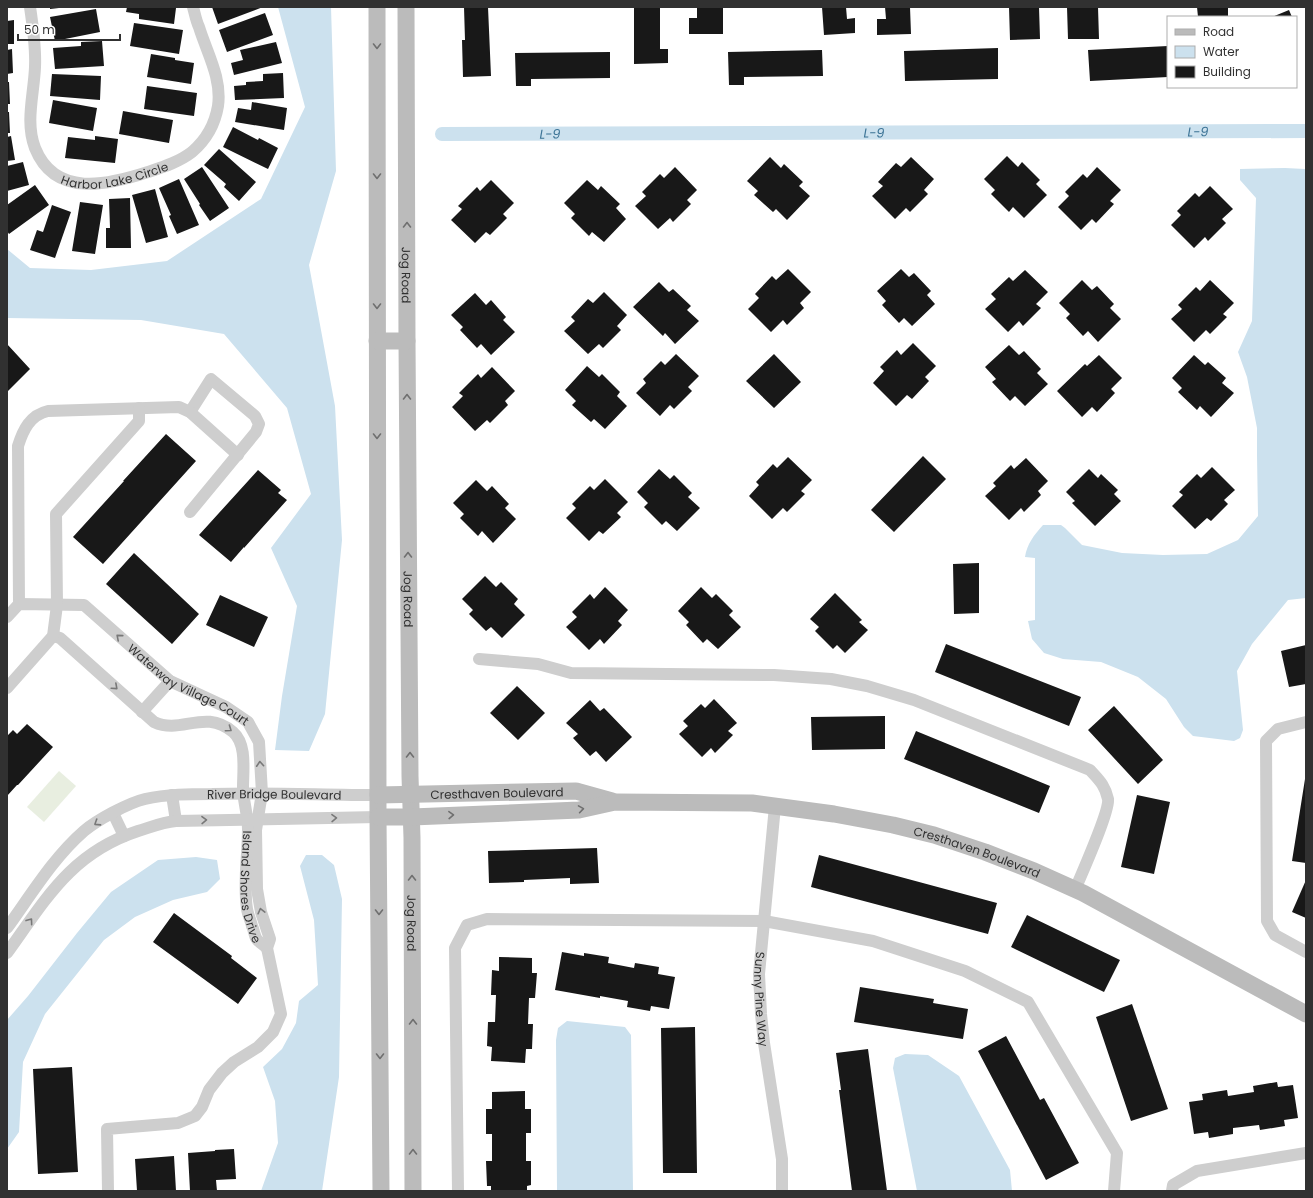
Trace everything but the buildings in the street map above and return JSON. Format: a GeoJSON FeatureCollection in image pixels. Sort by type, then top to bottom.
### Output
{"type":"FeatureCollection","features":[{"type":"Feature","properties":{"kind":"main road"},"geometry":{"type":"LineString","coordinates":[[377,7],[378,817],[381,1191]]}},
{"type":"Feature","properties":{"kind":"main road","name":"Jog Road"},"geometry":{"type":"LineString","coordinates":[[406,7],[410,794],[412,817],[413,1191]]}},
{"type":"Feature","properties":{"kind":"main road"},"geometry":{"type":"LineString","coordinates":[[377,342],[407,341]]}},
{"type":"Feature","properties":{"kind":"main road","name":"Cresthaven Boulevard"},"geometry":{"type":"LineString","coordinates":[[378,795],[576,791],[615,802]]}},
{"type":"Feature","properties":{"kind":"main road","name":"Cresthaven Boulevard"},"geometry":{"type":"LineString","coordinates":[[378,817],[579,810],[615,802],[752,803],[834,814],[893,825],[934,835],[985,852],[1034,871],[1075,890],[1306,1014]]}},
{"type":"Feature","properties":{"kind":"street","name":"Harbor Lake Circle"},"geometry":{"type":"LineString","coordinates":[[30,7],[35,36],[35,67],[30,107],[31,128],[35,148],[46,165],[62,178],[71,182],[90,185],[101,184],[139,175],[164,167],[182,159],[197,147],[209,132],[214,121],[218,104],[218,85],[193,7]]}},
{"type":"Feature","properties":{"kind":"street"},"geometry":{"type":"LineString","coordinates":[[190,412],[211,379],[255,416],[259,424],[256,432],[238,455],[190,512]]}},
{"type":"Feature","properties":{"kind":"street"},"geometry":{"type":"LineString","coordinates":[[7,617],[19,604],[18,446],[27,424],[40,413],[48,411],[180,407],[190,412],[238,455]]}},
{"type":"Feature","properties":{"kind":"street"},"geometry":{"type":"LineString","coordinates":[[7,688],[53,636],[57,605],[56,514],[139,421],[139,408]]}},
{"type":"Feature","properties":{"kind":"street","name":"Waterway Village Court"},"geometry":{"type":"LineString","coordinates":[[19,604],[84,606],[170,681],[226,707],[248,722],[259,742],[262,793],[254,823]]}},
{"type":"Feature","properties":{"kind":"street","name":"Waterway Village Court"},"geometry":{"type":"LineString","coordinates":[[53,636],[60,638],[154,722],[161,725],[177,726],[199,721],[210,721],[234,732],[240,740],[242,750],[243,793],[254,823]]}},
{"type":"Feature","properties":{"kind":"street"},"geometry":{"type":"LineString","coordinates":[[479,659],[538,664],[571,673],[774,676],[831,679],[867,686],[914,700],[1090,770],[1103,785],[1108,801],[1105,813],[1075,890]]}},
{"type":"Feature","properties":{"kind":"street"},"geometry":{"type":"LineString","coordinates":[[142,712],[170,681]]}},
{"type":"Feature","properties":{"kind":"street"},"geometry":{"type":"LineString","coordinates":[[1306,722],[1278,729],[1266,741],[1267,921],[1275,935],[1306,952]]}},
{"type":"Feature","properties":{"kind":"street","name":"River Bridge Boulevard"},"geometry":{"type":"LineString","coordinates":[[7,928],[49,869],[85,831],[113,813],[131,804],[145,799],[172,795],[262,793],[378,795]]}},
{"type":"Feature","properties":{"kind":"street"},"geometry":{"type":"LineString","coordinates":[[172,795],[176,821]]}},
{"type":"Feature","properties":{"kind":"street","name":"Sunny Pine Way"},"geometry":{"type":"LineString","coordinates":[[775,806],[759,974],[761,1014],[782,1159],[782,1191]]}},
{"type":"Feature","properties":{"kind":"street"},"geometry":{"type":"LineString","coordinates":[[113,813],[124,836]]}},
{"type":"Feature","properties":{"kind":"street","name":"River Bridge Boulevard"},"geometry":{"type":"LineString","coordinates":[[7,953],[60,881],[96,850],[124,836],[165,822],[176,821],[254,823],[378,817]]}},
{"type":"Feature","properties":{"kind":"street","name":"Island Shores Drive"},"geometry":{"type":"LineString","coordinates":[[108,1191],[107,1129],[178,1123],[195,1116],[202,1107],[209,1090],[222,1073],[234,1062],[258,1047],[273,1032],[281,1014],[267,948],[270,939],[261,912],[257,889],[254,823]]}},
{"type":"Feature","properties":{"kind":"street"},"geometry":{"type":"LineString","coordinates":[[458,1191],[455,948],[467,925],[487,918],[764,921],[873,941],[965,971],[1028,1002],[1117,1152],[1114,1191]]}},
{"type":"Feature","properties":{"kind":"street"},"geometry":{"type":"LineString","coordinates":[[1172,1191],[1173,1185],[1197,1171],[1306,1153]]}},
{"type":"Feature","properties":{"kind":"shaded area"},"geometry":{"type":"Polygon","coordinates":[[[59,771],[76,786],[44,822],[27,807],[59,771]]]}},
{"type":"Feature","properties":{"kind":"water"},"geometry":{"type":"Polygon","coordinates":[[[278,7],[331,7],[336,171],[309,265],[335,406],[342,540],[325,714],[309,751],[275,750],[282,696],[297,606],[271,548],[311,494],[287,408],[224,334],[141,320],[7,318],[7,249],[30,268],[91,270],[167,261],[261,199],[305,107],[278,7]]]}},
{"type":"Feature","properties":{"kind":"water"},"geometry":{"type":"Polygon","coordinates":[[[1240,169],[1305,169],[1306,174],[1306,598],[1288,600],[1252,644],[1237,671],[1243,730],[1240,738],[1234,741],[1193,736],[1184,727],[1166,699],[1138,677],[1101,662],[1063,659],[1044,653],[1032,639],[1028,621],[1035,620],[1035,558],[1025,557],[1031,540],[1043,525],[1061,525],[1082,545],[1122,553],[1163,555],[1207,554],[1238,540],[1258,516],[1257,428],[1247,377],[1238,352],[1252,321],[1256,198],[1240,180],[1240,169]]]}},
{"type":"Feature","properties":{"kind":"water"},"geometry":{"type":"Polygon","coordinates":[[[306,855],[322,855],[334,865],[342,899],[339,1077],[322,1191],[261,1191],[278,1143],[275,1101],[263,1067],[282,1049],[296,1023],[299,1001],[318,985],[314,920],[300,866],[306,855]]]}},
{"type":"Feature","properties":{"kind":"water"},"geometry":{"type":"Polygon","coordinates":[[[196,857],[217,860],[220,879],[207,892],[173,900],[135,917],[104,940],[45,1014],[23,1062],[19,1132],[7,1149],[7,1020],[111,892],[158,860],[196,857]]]}},
{"type":"Feature","properties":{"kind":"water"},"geometry":{"type":"Polygon","coordinates":[[[567,1021],[625,1027],[631,1035],[633,1191],[557,1191],[556,1040],[558,1028],[567,1021]]]}},
{"type":"Feature","properties":{"kind":"water"},"geometry":{"type":"Polygon","coordinates":[[[905,1054],[928,1055],[959,1076],[1010,1170],[1012,1191],[917,1191],[893,1068],[895,1058],[905,1054]]]}},
{"type":"Feature","properties":{"kind":"waterway","name":"L-9"},"geometry":{"type":"LineString","coordinates":[[442,134],[1306,131]]}}]}
